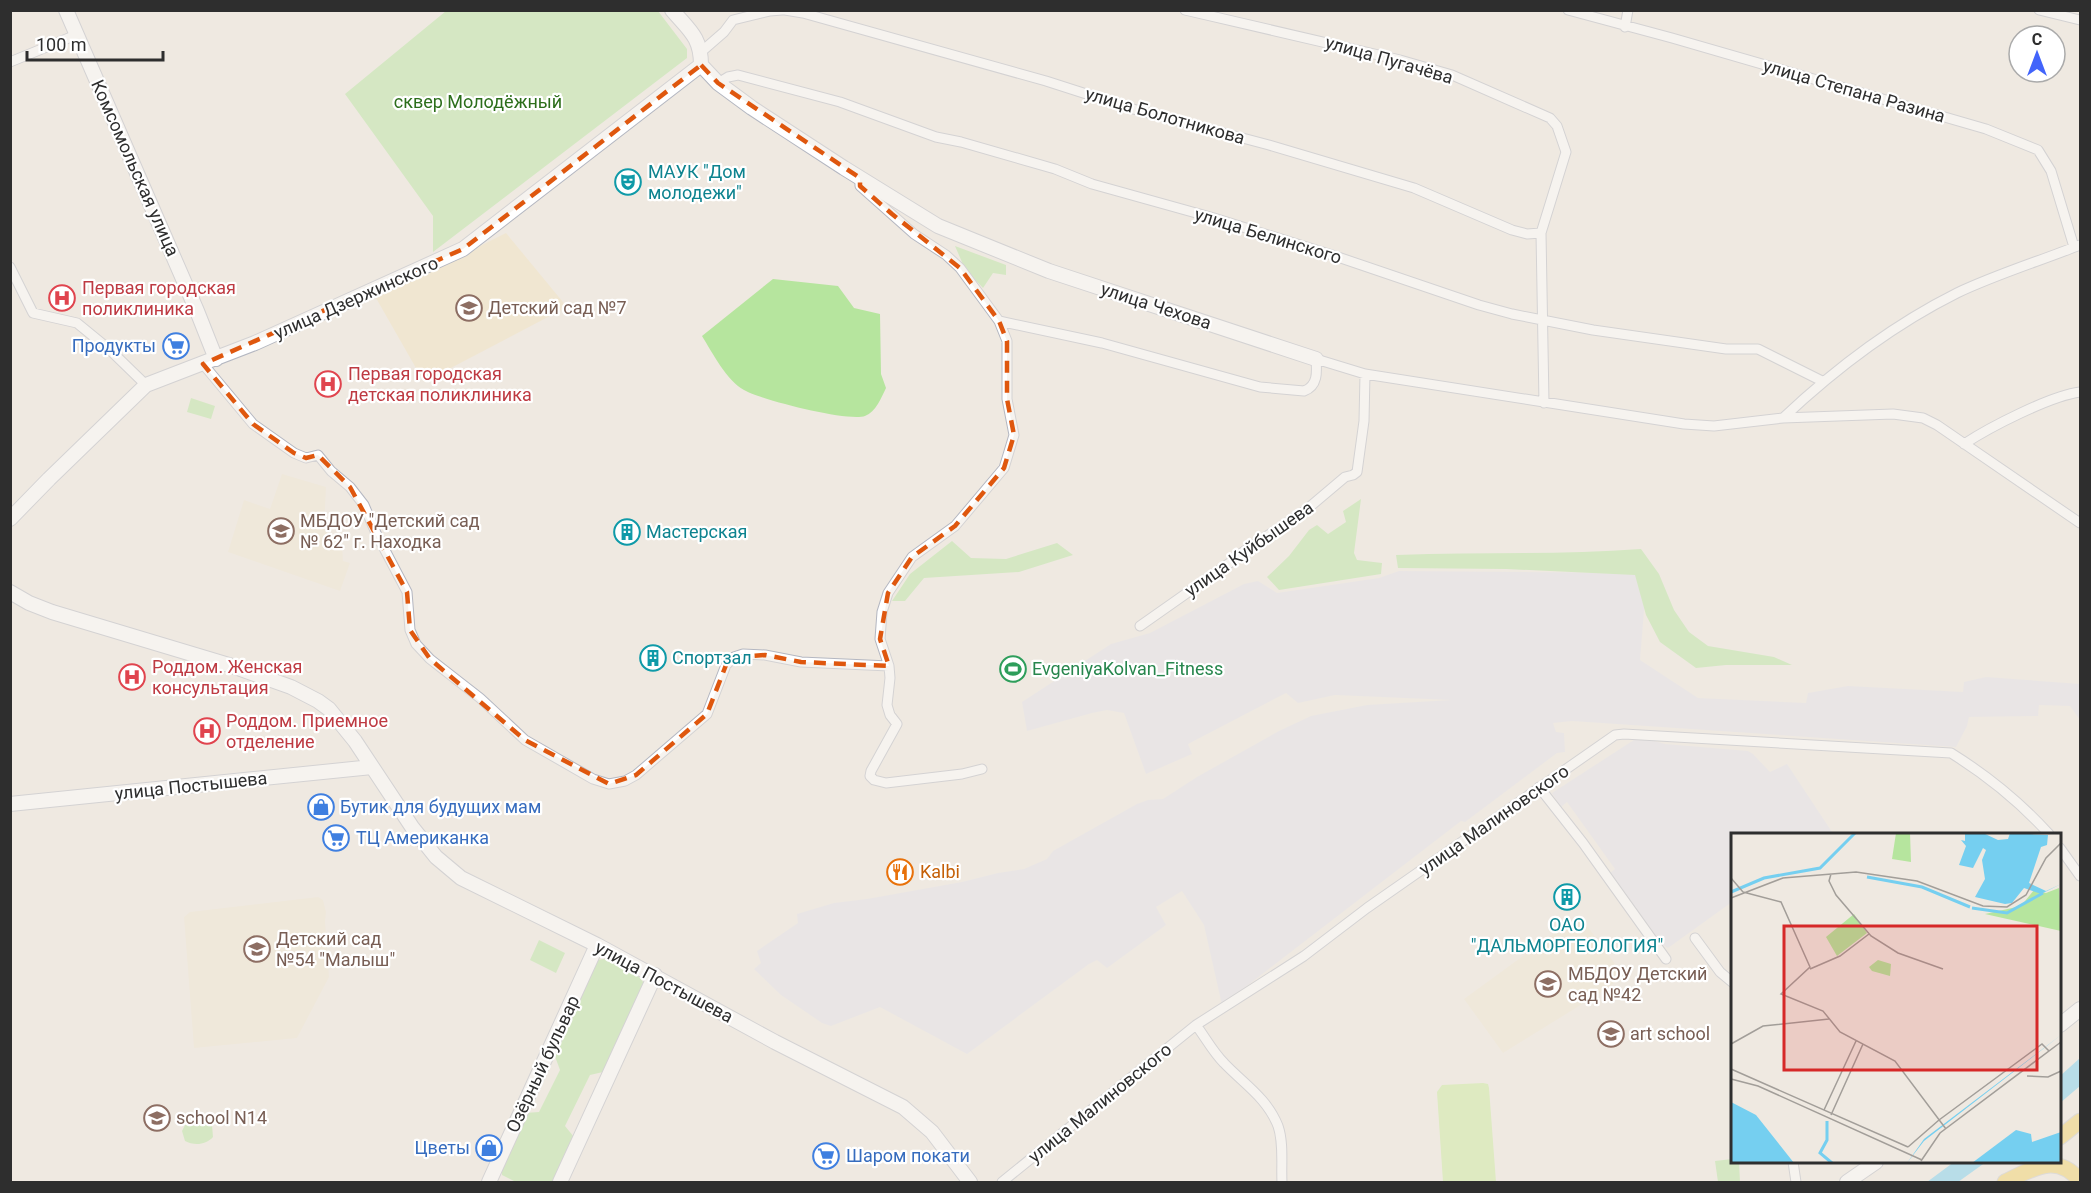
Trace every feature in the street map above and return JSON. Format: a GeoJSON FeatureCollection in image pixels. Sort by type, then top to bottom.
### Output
{"type":"FeatureCollection","features":[{"type":"Feature","properties":{"kind":"main road"},"geometry":{"type":"LineString","coordinates":[[2061,1138],[2079,1122]]}},
{"type":"Feature","properties":{"kind":"main road"},"geometry":{"type":"LineString","coordinates":[[1998,1182],[2030,1169],[2051,1164],[2064,1166],[2080,1181]]}},
{"type":"Feature","properties":{"kind":"main road"},"geometry":{"type":"LineString","coordinates":[[2005,1182],[2030,1169]]}},
{"type":"Feature","properties":{"kind":"street","name":"Комсомольская улица"},"geometry":{"type":"LineString","coordinates":[[66,10],[197,311],[209,361]]}},
{"type":"Feature","properties":{"kind":"street","name":"улица Чехова"},"geometry":{"type":"LineString","coordinates":[[672,10],[698,41],[701,58],[718,83],[752,108],[938,226],[1049,271],[1316,359]]}},
{"type":"Feature","properties":{"kind":"street","name":"улица Пугачёва"},"geometry":{"type":"LineString","coordinates":[[1185,10],[1400,60],[1452,75],[1550,118],[1557,126],[1566,152],[1541,233]]}},
{"type":"Feature","properties":{"kind":"street","name":"улица Степана Разина"},"geometry":{"type":"LineString","coordinates":[[1568,10],[1986,129],[2038,150],[2051,171],[2077,246]]}},
{"type":"Feature","properties":{"kind":"street"},"geometry":{"type":"LineString","coordinates":[[1624,27],[1628,10]]}},
{"type":"Feature","properties":{"kind":"street"},"geometry":{"type":"LineString","coordinates":[[2039,10],[2080,20]]}},
{"type":"Feature","properties":{"kind":"street","name":"улица Болотникова"},"geometry":{"type":"LineString","coordinates":[[701,58],[734,20],[770,11],[803,13],[1414,188],[1512,230],[1527,234],[1541,233]]}},
{"type":"Feature","properties":{"kind":"street"},"geometry":{"type":"LineString","coordinates":[[10,62],[76,35]]}},
{"type":"Feature","properties":{"kind":"street","name":"улица Дзержинского"},"geometry":{"type":"LineString","coordinates":[[10,519],[146,385],[318,315],[463,249],[701,58]]}},
{"type":"Feature","properties":{"kind":"street","name":"улица Белинского"},"geometry":{"type":"LineString","coordinates":[[718,83],[728,77],[738,75],[840,102],[936,137],[1055,169],[1092,184],[1224,221],[1512,314],[1593,330],[1726,348],[1758,349],[1822,381]]}},
{"type":"Feature","properties":{"kind":"street"},"geometry":{"type":"LineString","coordinates":[[860,178],[860,186],[914,234],[946,255],[960,268],[999,321],[1007,341],[1007,399],[1014,435],[1004,468],[955,526],[912,557],[888,593],[882,612],[880,639],[891,678],[888,705],[890,714],[897,724],[870,776],[874,780],[886,783],[962,774],[982,769]]}},
{"type":"Feature","properties":{"kind":"street"},"geometry":{"type":"LineString","coordinates":[[1541,233],[1544,403]]}},
{"type":"Feature","properties":{"kind":"street"},"geometry":{"type":"LineString","coordinates":[[1784,418],[1822,381],[1885,335],[1958,293],[2077,246]]}},
{"type":"Feature","properties":{"kind":"street"},"geometry":{"type":"LineString","coordinates":[[10,267],[33,314],[77,324],[110,350],[146,385]]}},
{"type":"Feature","properties":{"kind":"street"},"geometry":{"type":"LineString","coordinates":[[999,321],[1102,343],[1260,387],[1304,391],[1311,388],[1315,383],[1316,359],[1365,374],[1684,424],[1714,426],[1784,418],[1911,415],[1937,425],[2080,523]]}},
{"type":"Feature","properties":{"kind":"street"},"geometry":{"type":"LineString","coordinates":[[209,361],[253,424],[282,446],[306,458],[318,455],[331,471],[350,487],[364,505],[406,592],[410,630],[416,644],[430,659],[480,698],[525,740],[593,779],[609,784],[625,781],[636,775],[707,714],[726,665],[734,657],[743,654],[765,655],[801,662],[889,666]]}},
{"type":"Feature","properties":{"kind":"street","name":"улица Куйбышева"},"geometry":{"type":"LineString","coordinates":[[1140,626],[1306,510],[1345,477],[1353,476],[1357,472],[1364,421],[1365,374]]}},
{"type":"Feature","properties":{"kind":"street"},"geometry":{"type":"LineString","coordinates":[[1964,444],[1982,432],[2018,415],[2064,396],[2080,392]]}},
{"type":"Feature","properties":{"kind":"street","name":"улица Постышева"},"geometry":{"type":"LineString","coordinates":[[10,592],[52,612],[170,646],[252,673],[306,694],[329,710],[341,722],[412,827],[448,868],[482,890],[597,945],[775,1042],[903,1107],[932,1132],[970,1182]]}},
{"type":"Feature","properties":{"kind":"street","name":"улица Малиновского"},"geometry":{"type":"LineString","coordinates":[[1002,1182],[1196,1025],[1304,956],[1367,908],[1610,738],[1624,734],[1951,753],[1976,769],[2022,805],[2048,833]]}},
{"type":"Feature","properties":{"kind":"street","name":"улица Постышева"},"geometry":{"type":"LineString","coordinates":[[10,804],[372,767]]}},
{"type":"Feature","properties":{"kind":"street"},"geometry":{"type":"LineString","coordinates":[[1539,788],[1583,843],[1666,958]]}},
{"type":"Feature","properties":{"kind":"street"},"geometry":{"type":"LineString","coordinates":[[2061,849],[2080,876]]}},
{"type":"Feature","properties":{"kind":"street"},"geometry":{"type":"LineString","coordinates":[[1695,938],[1720,972],[1731,981]]}},
{"type":"Feature","properties":{"kind":"street","name":"Озёрный бульвар"},"geometry":{"type":"LineString","coordinates":[[494,1181],[597,945]]}},
{"type":"Feature","properties":{"kind":"street"},"geometry":{"type":"LineString","coordinates":[[560,1182],[655,975]]}},
{"type":"Feature","properties":{"kind":"street"},"geometry":{"type":"LineString","coordinates":[[2061,1024],[2080,1009]]}},
{"type":"Feature","properties":{"kind":"street"},"geometry":{"type":"LineString","coordinates":[[1196,1025],[1223,1062],[1254,1089],[1266,1103],[1278,1127],[1281,1139],[1282,1182]]}},
{"type":"Feature","properties":{"kind":"street"},"geometry":{"type":"LineString","coordinates":[[1793,1163],[1796,1182]]}},
{"type":"Feature","properties":{"kind":"street"},"geometry":{"type":"LineString","coordinates":[[1847,1182],[1873,1163]]}},
{"type":"Feature","properties":{"kind":"highlighted area"},"geometry":{"type":"Polygon","coordinates":[[[701,65],[718,83],[860,178],[860,186],[960,268],[999,321],[1007,341],[1007,399],[1014,435],[1004,468],[955,526],[912,557],[888,593],[880,639],[889,666],[801,662],[765,655],[734,657],[726,665],[707,714],[636,775],[609,784],[525,740],[430,659],[410,630],[407,592],[350,487],[318,455],[306,458],[294,453],[253,424],[203,364],[463,249],[701,65]]]}},
{"type":"Feature","properties":{"kind":"shaded area"},"geometry":{"type":"Polygon","coordinates":[[[506,233],[567,307],[424,382],[376,298],[506,233]]]}},
{"type":"Feature","properties":{"kind":"shaded area","name":"МБДОУ \"Детский сад № 62\" г. Находка"},"geometry":{"type":"Polygon","coordinates":[[[282,474],[326,487],[324,529],[338,539],[342,545],[343,561],[350,563],[340,591],[228,552],[244,500],[270,509],[282,474]]]}},
{"type":"Feature","properties":{"kind":"shaded area"},"geometry":{"type":"Polygon","coordinates":[[[1399,571],[1647,573],[1640,660],[1698,698],[1806,703],[1808,693],[1848,686],[1963,692],[1964,682],[1986,677],[2080,684],[2080,720],[2070,706],[2039,705],[2038,716],[1969,717],[1956,747],[1572,721],[1553,723],[1556,732],[1564,733],[1565,752],[1557,753],[1465,822],[1461,821],[1222,1005],[1204,925],[1182,891],[1156,907],[1166,925],[1107,968],[1097,960],[1089,964],[967,1054],[880,1007],[831,1026],[822,1023],[781,995],[754,969],[761,963],[757,951],[798,923],[797,914],[834,903],[962,882],[1024,869],[1047,859],[1053,851],[1137,804],[1148,800],[1163,799],[1279,731],[1311,716],[1367,705],[1451,700],[1335,695],[1298,703],[1286,693],[1188,744],[1192,754],[1146,774],[1124,713],[1107,710],[1027,731],[1022,702],[1111,644],[1150,633],[1244,584],[1258,581],[1277,593],[1379,578],[1399,571]]]}},
{"type":"Feature","properties":{"kind":"shaded area"},"geometry":{"type":"Polygon","coordinates":[[[1637,738],[1665,744],[1748,751],[1770,772],[1787,764],[1832,832],[1731,833],[1731,903],[1668,948],[1663,945],[1610,873],[1615,869],[1567,802],[1561,807],[1552,793],[1637,738]]]}},
{"type":"Feature","properties":{"kind":"shaded area","name":"Детский сад №54 \"Малыш\""},"geometry":{"type":"Polygon","coordinates":[[[318,897],[323,900],[326,912],[329,977],[297,1038],[194,1048],[184,917],[190,912],[318,897]]]}},
{"type":"Feature","properties":{"kind":"shaded area","name":"МБДОУ Детский сад №42"},"geometry":{"type":"Polygon","coordinates":[[[1579,915],[1624,976],[1503,1053],[1464,999],[1579,915]]]}},
{"type":"Feature","properties":{"kind":"green space","name":"сквер Молодёжный"},"geometry":{"type":"Polygon","coordinates":[[[446,11],[658,11],[687,49],[687,58],[433,252],[433,216],[345,94],[446,11]]]}},
{"type":"Feature","properties":{"kind":"green space"},"geometry":{"type":"Polygon","coordinates":[[[955,246],[1006,265],[1006,275],[993,273],[983,288],[965,269],[955,246]]]}},
{"type":"Feature","properties":{"kind":"green space"},"geometry":{"type":"Polygon","coordinates":[[[773,279],[838,286],[854,308],[880,314],[881,374],[886,388],[878,404],[869,414],[856,417],[841,416],[768,399],[738,386],[720,366],[702,336],[773,279]]]}},
{"type":"Feature","properties":{"kind":"green space"},"geometry":{"type":"Polygon","coordinates":[[[191,398],[215,406],[211,419],[187,412],[191,398]]]}},
{"type":"Feature","properties":{"kind":"green space"},"geometry":{"type":"Polygon","coordinates":[[[1361,499],[1354,553],[1357,560],[1382,563],[1381,574],[1279,590],[1267,577],[1289,556],[1309,530],[1317,525],[1328,534],[1346,522],[1343,511],[1361,499]]]}},
{"type":"Feature","properties":{"kind":"green space"},"geometry":{"type":"Polygon","coordinates":[[[952,541],[971,558],[1006,559],[1057,543],[1073,555],[1019,572],[924,578],[905,601],[892,601],[910,574],[952,541]]]}},
{"type":"Feature","properties":{"kind":"green space"},"geometry":{"type":"Polygon","coordinates":[[[1641,549],[1659,574],[1674,610],[1689,632],[1708,646],[1774,657],[1792,665],[1726,665],[1696,668],[1660,642],[1646,615],[1635,575],[1506,569],[1398,568],[1396,555],[1580,552],[1641,549]]]}},
{"type":"Feature","properties":{"kind":"green space"},"geometry":{"type":"Polygon","coordinates":[[[539,940],[565,953],[556,973],[530,960],[539,940]]]}},
{"type":"Feature","properties":{"kind":"green space"},"geometry":{"type":"Polygon","coordinates":[[[604,959],[638,976],[644,983],[603,1072],[590,1075],[565,1126],[574,1137],[553,1182],[516,1182],[502,1175],[502,1168],[525,1113],[539,1112],[560,1070],[553,1051],[597,960],[604,959]]]}},
{"type":"Feature","properties":{"kind":"green space"},"geometry":{"type":"Polygon","coordinates":[[[1488,1084],[1489,1088],[1496,1182],[1443,1182],[1437,1092],[1442,1085],[1488,1084]]]}},
{"type":"Feature","properties":{"kind":"green space"},"geometry":{"type":"Polygon","coordinates":[[[204,1122],[212,1125],[213,1137],[200,1144],[185,1141],[182,1131],[185,1125],[204,1122]]]}},
{"type":"Feature","properties":{"kind":"green space"},"geometry":{"type":"Polygon","coordinates":[[[1731,1159],[1731,1163],[1739,1163],[1740,1182],[1718,1182],[1715,1161],[1731,1159]]]}},
{"type":"Feature","properties":{"kind":"water"},"geometry":{"type":"Polygon","coordinates":[[[2080,1058],[2080,1086],[2061,1102],[2061,1075],[2080,1058]]]}},
{"type":"Feature","properties":{"kind":"water"},"geometry":{"type":"Polygon","coordinates":[[[1953,1163],[1985,1163],[1958,1182],[1927,1182],[1953,1163]]]}},
{"type":"Feature","properties":{"kind":"place","name":"МАУК \"Дом молодежи\""},"geometry":{"type":"Point","coordinates":[628,182]}},
{"type":"Feature","properties":{"kind":"place","name":"Первая городская поликлиника"},"geometry":{"type":"Point","coordinates":[62,298]}},
{"type":"Feature","properties":{"kind":"place","name":"Детский сад №7"},"geometry":{"type":"Point","coordinates":[469,308]}},
{"type":"Feature","properties":{"kind":"place","name":"Продукты"},"geometry":{"type":"Point","coordinates":[176,346]}},
{"type":"Feature","properties":{"kind":"place","name":"Первая городская детская поликлиника"},"geometry":{"type":"Point","coordinates":[328,384]}},
{"type":"Feature","properties":{"kind":"place","name":"МБДОУ \"Детский сад № 62\" г. Находка"},"geometry":{"type":"Point","coordinates":[281,531]}},
{"type":"Feature","properties":{"kind":"place","name":"Мастерская"},"geometry":{"type":"Point","coordinates":[627,532]}},
{"type":"Feature","properties":{"kind":"place","name":"Спортзал"},"geometry":{"type":"Point","coordinates":[653,658]}},
{"type":"Feature","properties":{"kind":"place","name":"EvgeniyaKolvan_Fitness"},"geometry":{"type":"Point","coordinates":[1013,669]}},
{"type":"Feature","properties":{"kind":"place","name":"Роддом. Женская консультация"},"geometry":{"type":"Point","coordinates":[132,677]}},
{"type":"Feature","properties":{"kind":"place","name":"Роддом. Приемное отделение"},"geometry":{"type":"Point","coordinates":[207,731]}},
{"type":"Feature","properties":{"kind":"place","name":"Бутик для будущих мам"},"geometry":{"type":"Point","coordinates":[321,807]}},
{"type":"Feature","properties":{"kind":"place","name":"ТЦ Американка"},"geometry":{"type":"Point","coordinates":[336,838]}},
{"type":"Feature","properties":{"kind":"place","name":"Kalbi"},"geometry":{"type":"Point","coordinates":[900,872]}},
{"type":"Feature","properties":{"kind":"place","name":"ОАО \"ДАЛЬМОРГЕОЛОГИЯ\""},"geometry":{"type":"Point","coordinates":[1567,897]}},
{"type":"Feature","properties":{"kind":"place","name":"Детский сад №54 \"Малыш\""},"geometry":{"type":"Point","coordinates":[257,949]}},
{"type":"Feature","properties":{"kind":"place","name":"МБДОУ Детский сад №42"},"geometry":{"type":"Point","coordinates":[1548,984]}},
{"type":"Feature","properties":{"kind":"place","name":"art school"},"geometry":{"type":"Point","coordinates":[1611,1034]}},
{"type":"Feature","properties":{"kind":"place","name":"school N14"},"geometry":{"type":"Point","coordinates":[157,1118]}},
{"type":"Feature","properties":{"kind":"place","name":"Цветы"},"geometry":{"type":"Point","coordinates":[489,1148]}},
{"type":"Feature","properties":{"kind":"place","name":"Шаром покати"},"geometry":{"type":"Point","coordinates":[826,1156]}}]}
